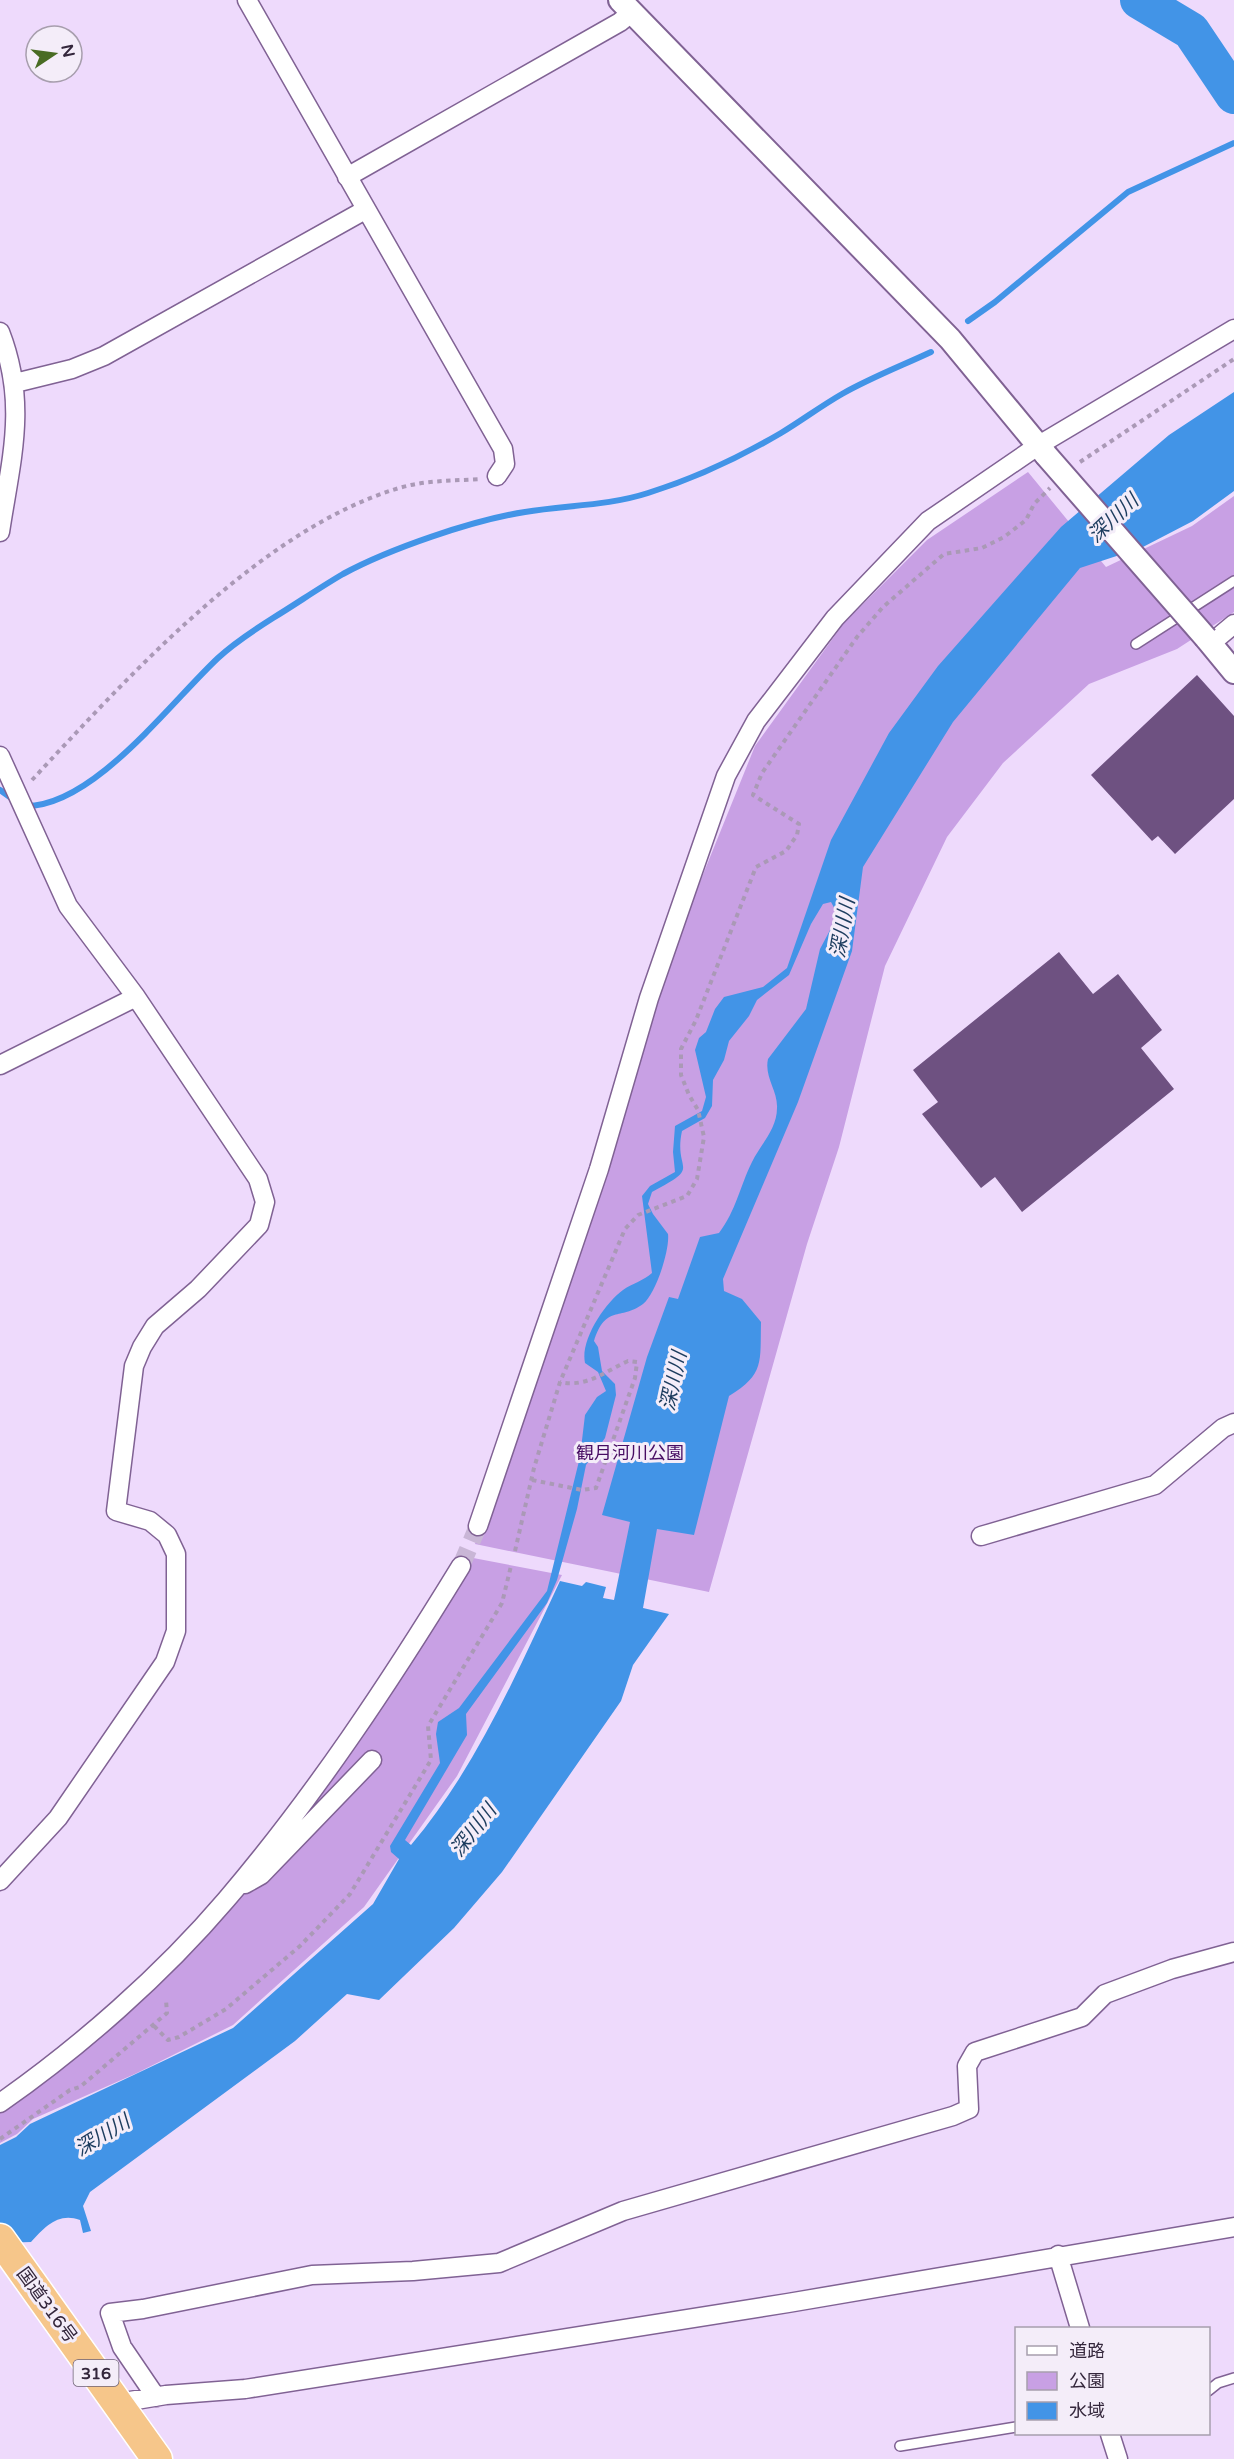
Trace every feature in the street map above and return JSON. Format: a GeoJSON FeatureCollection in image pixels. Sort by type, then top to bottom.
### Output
{"type":"FeatureCollection","features":[{"type":"Feature","properties":{"kind":"highway","name":"国道316号"},"geometry":{"type":"LineString","coordinates":[[0,2240],[157,2459]]}},
{"type":"Feature","properties":{"kind":"street"},"geometry":{"type":"LineString","coordinates":[[247,0],[503,449],[505,464],[497,476]]}},
{"type":"Feature","properties":{"kind":"street"},"geometry":{"type":"LineString","coordinates":[[347,177],[610,28],[626,6],[950,339],[1042,450],[1234,672]]}},
{"type":"Feature","properties":{"kind":"street"},"geometry":{"type":"LineString","coordinates":[[15,383],[72,369],[104,356],[365,210]]}},
{"type":"Feature","properties":{"kind":"street"},"geometry":{"type":"LineString","coordinates":[[478,1526],[599,1169],[649,998],[726,776],[756,721],[835,618],[928,521],[1234,329]]}},
{"type":"Feature","properties":{"kind":"street"},"geometry":{"type":"LineString","coordinates":[[0,332],[11,360],[17,422],[0,532]]}},
{"type":"Feature","properties":{"kind":"street"},"geometry":{"type":"LineString","coordinates":[[1208,641],[1234,624]]}},
{"type":"Feature","properties":{"kind":"street"},"geometry":{"type":"LineString","coordinates":[[0,756],[68,906],[136,997],[258,1179],[265,1202],[259,1225],[198,1289],[155,1326],[134,1366],[116,1511],[150,1521],[168,1535],[176,1554],[176,1631],[165,1662],[58,1818],[0,1881]]}},
{"type":"Feature","properties":{"kind":"street"},"geometry":{"type":"LineString","coordinates":[[0,1065],[136,997]]}},
{"type":"Feature","properties":{"kind":"street"},"geometry":{"type":"LineString","coordinates":[[981,1536],[1155,1485],[1223,1428],[1234,1423]]}},
{"type":"Feature","properties":{"kind":"street"},"geometry":{"type":"LineString","coordinates":[[0,2103],[55,2062],[124,2002],[166,1963],[240,1883],[340,1753],[461,1566]]}},
{"type":"Feature","properties":{"kind":"street"},"geometry":{"type":"LineString","coordinates":[[240,1883],[250,1882],[261,1875],[372,1760]]}},
{"type":"Feature","properties":{"kind":"street"},"geometry":{"type":"LineString","coordinates":[[156,2397],[123,2347],[110,2313],[143,2309],[312,2275],[413,2271],[499,2263],[623,2211],[953,2116],[969,2109],[967,2066],[975,2052],[1082,2017],[1105,1994],[1172,1969],[1234,1952]]}},
{"type":"Feature","properties":{"kind":"street"},"geometry":{"type":"LineString","coordinates":[[118,2403],[156,2397],[245,2390],[777,2305],[1058,2255],[1234,2227]]}},
{"type":"Feature","properties":{"kind":"street"},"geometry":{"type":"LineString","coordinates":[[1058,2255],[1080,2327]]}},
{"type":"Feature","properties":{"kind":"street"},"geometry":{"type":"LineString","coordinates":[[1111,2435],[1118,2459]]}},
{"type":"Feature","properties":{"kind":"lane"},"geometry":{"type":"LineString","coordinates":[[1136,644],[1234,581]]}},
{"type":"Feature","properties":{"kind":"lane"},"geometry":{"type":"LineString","coordinates":[[1210,2390],[1218,2383],[1234,2378]]}},
{"type":"Feature","properties":{"kind":"lane"},"geometry":{"type":"LineString","coordinates":[[900,2446],[1015,2427]]}},
{"type":"Feature","properties":{"kind":"path"},"geometry":{"type":"LineString","coordinates":[[1071,468],[1234,359]]}},
{"type":"Feature","properties":{"kind":"path"},"geometry":{"type":"LineString","coordinates":[[19,794],[117,689],[212,602],[256,566],[312,526],[354,505],[399,488],[431,481],[497,476]]}},
{"type":"Feature","properties":{"kind":"path"},"geometry":{"type":"LineString","coordinates":[[516,1551],[532,1480],[560,1382],[625,1229],[642,1213],[681,1200],[692,1190],[704,1146],[698,1110],[688,1095],[681,1075],[681,1048],[696,1020],[756,867],[786,850],[797,835],[799,824],[753,795],[762,773],[857,638],[883,607],[944,554],[982,548],[1004,537],[1026,520],[1034,504],[1055,483]]}},
{"type":"Feature","properties":{"kind":"path"},"geometry":{"type":"LineString","coordinates":[[532,1480],[582,1490],[596,1488],[636,1376],[637,1362],[628,1360],[599,1378],[569,1384],[560,1382]]}},
{"type":"Feature","properties":{"kind":"path"},"geometry":{"type":"LineString","coordinates":[[154,2026],[168,2040],[180,2037],[226,2009],[300,1946],[350,1894],[431,1760],[428,1726],[502,1603],[511,1566]]}},
{"type":"Feature","properties":{"kind":"path"},"geometry":{"type":"LineString","coordinates":[[0,2139],[70,2090],[80,2087],[154,2026],[167,2013],[166,2000]]}},
{"type":"Feature","properties":{"kind":"green space","name":"観月河川公園"},"geometry":{"type":"Polygon","coordinates":[[[1028,472],[1106,567],[1192,526],[1234,496],[1234,612],[1177,649],[1089,684],[1003,763],[947,837],[885,966],[839,1147],[807,1244],[709,1592],[475,1544],[595,1201],[670,956],[755,746],[844,623],[927,540],[1028,472]]]}},
{"type":"Feature","properties":{"kind":"green space"},"geometry":{"type":"Polygon","coordinates":[[[468,1557],[562,1575],[457,1776],[364,1907],[233,2025],[137,2073],[33,2119],[17,2134],[0,2143],[0,2113],[30,2093],[83,2049],[228,1908],[461,1573],[468,1557]]]}},
{"type":"Feature","properties":{"kind":"water","name":"深川川"},"geometry":{"type":"Polygon","coordinates":[[[1234,392],[1234,491],[1193,521],[1141,548],[1080,568],[953,722],[863,867],[852,951],[798,1102],[723,1279],[724,1291],[742,1299],[761,1322],[758,1366],[749,1381],[729,1396],[694,1535],[657,1529],[643,1608],[669,1614],[633,1665],[621,1701],[502,1872],[454,1928],[379,2000],[347,1994],[295,2041],[90,2192],[83,2206],[91,2231],[83,2233],[80,2220],[65,2218],[47,2226],[31,2242],[0,2243],[0,2145],[16,2137],[30,2124],[233,2028],[373,1904],[399,1859],[391,1852],[390,1846],[440,1763],[436,1734],[438,1722],[459,1708],[547,1591],[580,1457],[585,1415],[597,1397],[606,1391],[598,1372],[585,1363],[586,1344],[595,1323],[616,1296],[652,1273],[642,1196],[650,1186],[675,1172],[673,1152],[675,1126],[702,1111],[706,1097],[695,1050],[699,1038],[706,1032],[715,1009],[724,997],[763,987],[787,968],[831,840],[889,733],[938,666],[1061,527],[1169,435],[1234,392]],[[831,902],[823,904],[811,924],[789,975],[757,1000],[749,1016],[729,1041],[724,1060],[713,1080],[712,1106],[705,1118],[682,1131],[680,1145],[682,1172],[652,1192],[648,1204],[668,1234],[664,1260],[648,1299],[635,1309],[614,1315],[603,1322],[594,1341],[598,1347],[602,1371],[615,1384],[616,1395],[605,1438],[586,1465],[577,1509],[557,1580],[547,1603],[466,1714],[467,1735],[405,1840],[411,1845],[456,1784],[494,1719],[560,1581],[582,1586],[586,1582],[606,1587],[603,1598],[614,1600],[630,1522],[602,1515],[647,1357],[669,1297],[678,1299],[700,1237],[719,1233],[725,1225],[752,1162],[771,1130],[776,1116],[777,1102],[768,1072],[768,1059],[806,1009],[820,949],[838,915],[831,902]]]}},
{"type":"Feature","properties":{"kind":"building"},"geometry":{"type":"Polygon","coordinates":[[[1197,675],[1234,716],[1234,799],[1175,854],[1158,836],[1152,841],[1091,775],[1197,675]]]}},
{"type":"Feature","properties":{"kind":"building"},"geometry":{"type":"Polygon","coordinates":[[[1059,952],[1093,994],[1118,974],[1162,1030],[1141,1048],[1174,1089],[1022,1212],[995,1177],[981,1188],[922,1114],[938,1102],[913,1070],[1059,952]]]}},
{"type":"Feature","properties":{"kind":"waterway"},"geometry":{"type":"LineString","coordinates":[[1139,0],[1191,31],[1234,95]]}},
{"type":"Feature","properties":{"kind":"waterway"},"geometry":{"type":"LineString","coordinates":[[968,321],[995,302],[1128,192],[1234,143]]}},
{"type":"Feature","properties":{"kind":"waterway"},"geometry":{"type":"LineString","coordinates":[[25,806],[51,802],[77,790],[129,749],[231,647],[325,585],[362,564],[457,529],[504,516],[618,500],[648,493],[682,481],[733,459],[789,428],[853,388],[931,352]]}},
{"type":"Feature","properties":{"kind":"waterway"},"geometry":{"type":"LineString","coordinates":[[0,790],[14,800]]}},
{"type":"Feature","properties":{"kind":"tunnel"},"geometry":{"type":"LineString","coordinates":[[461,1566],[478,1526]]}}]}
